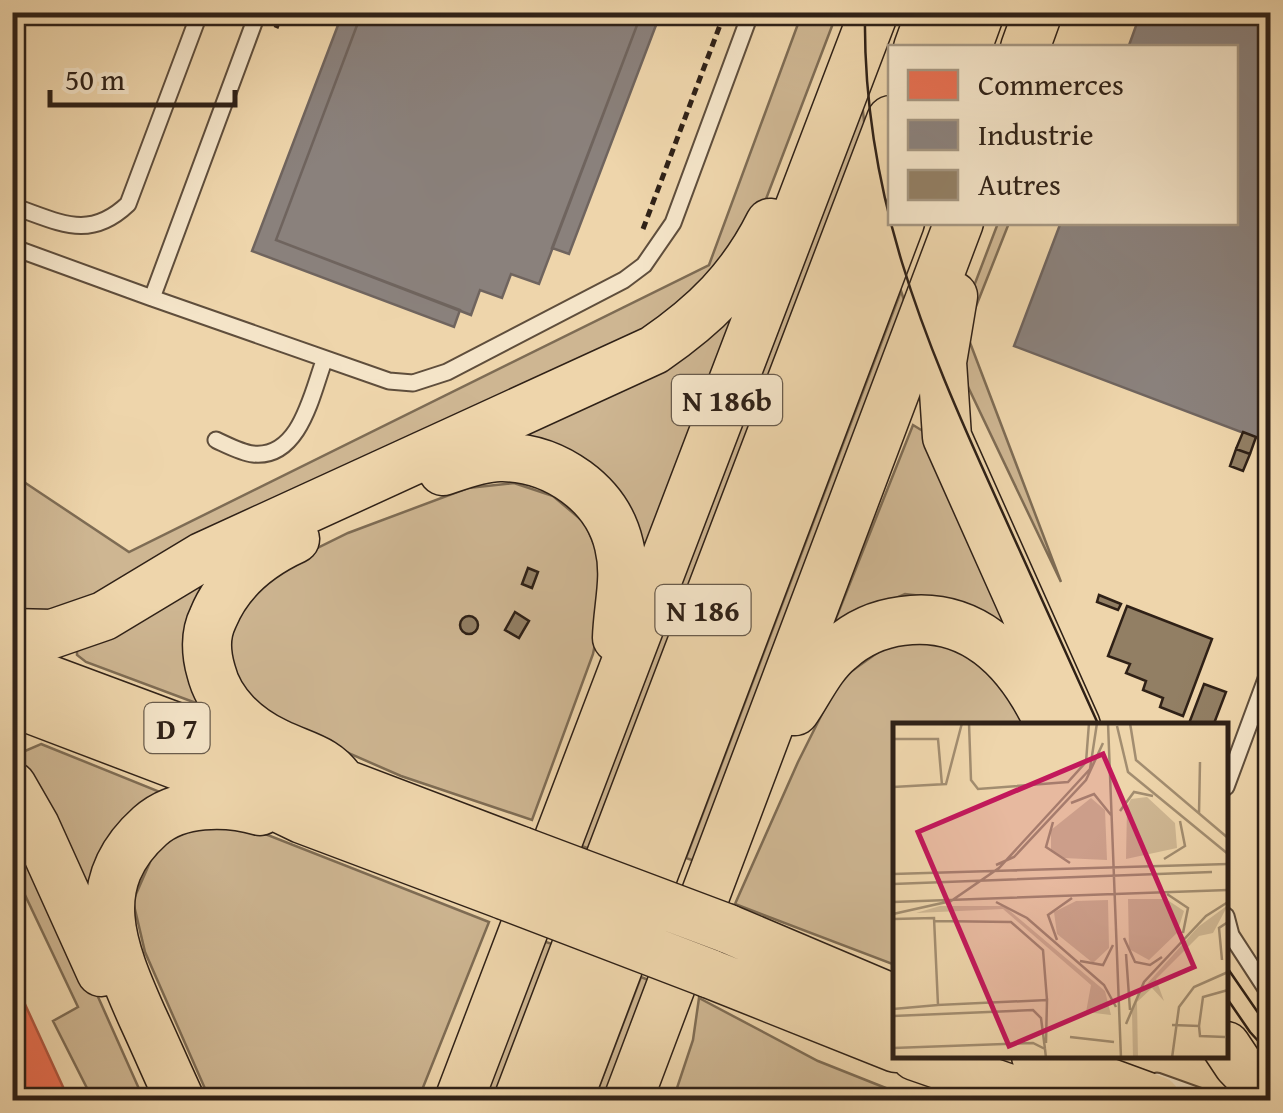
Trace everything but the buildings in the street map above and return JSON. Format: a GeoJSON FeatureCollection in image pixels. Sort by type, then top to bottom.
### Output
{"type":"FeatureCollection","features":[{"type":"Feature","properties":{"kind":"highway","name":"N 186b"},"geometry":{"type":"LineString","coordinates":[[459,1100],[874,12]]}},
{"type":"Feature","properties":{"kind":"highway"},"geometry":{"type":"LineString","coordinates":[[919,45],[931,12]]}},
{"type":"Feature","properties":{"kind":"highway"},"geometry":{"type":"LineString","coordinates":[[968,45],[980,12]]}},
{"type":"Feature","properties":{"kind":"highway"},"geometry":{"type":"LineString","coordinates":[[1026,45],[1038,12]]}},
{"type":"Feature","properties":{"kind":"highway","name":"N 186"},"geometry":{"type":"LineString","coordinates":[[518,1100],[888,125]]}},
{"type":"Feature","properties":{"kind":"highway"},"geometry":{"type":"LineString","coordinates":[[19,650],[104,616],[202,556],[654,350],[690,326],[736,281],[755,252],[803,146],[810,136],[830,128]]}},
{"type":"Feature","properties":{"kind":"highway","name":"N 186"},"geometry":{"type":"LineString","coordinates":[[568,1100],[899,225]]}},
{"type":"Feature","properties":{"kind":"highway"},"geometry":{"type":"LineString","coordinates":[[628,1100],[956,230]]}},
{"type":"Feature","properties":{"kind":"highway"},"geometry":{"type":"LineString","coordinates":[[956,230],[953,298],[942,362],[948,437],[1075,723]]}},
{"type":"Feature","properties":{"kind":"highway"},"geometry":{"type":"LineString","coordinates":[[342,783],[326,763],[241,729],[214,684],[207,656],[209,626],[220,600],[242,575],[274,549],[446,470],[500,456],[526,459],[564,474],[590,493],[610,521],[620,546],[623,567],[617,646],[622,671]]}},
{"type":"Feature","properties":{"kind":"highway"},"geometry":{"type":"LineString","coordinates":[[770,724],[786,720],[796,710],[828,661],[858,635],[877,626],[932,618],[982,636],[1009,658],[1049,723]]}},
{"type":"Feature","properties":{"kind":"highway","name":"D 7"},"geometry":{"type":"LineString","coordinates":[[19,650],[296,772],[342,783],[726,928],[893,999]]}},
{"type":"Feature","properties":{"kind":"highway","name":"D 7"},"geometry":{"type":"LineString","coordinates":[[12,702],[893,1047]]}},
{"type":"Feature","properties":{"kind":"highway"},"geometry":{"type":"LineString","coordinates":[[12,786],[35,826],[158,1100]]}},
{"type":"Feature","properties":{"kind":"highway"},"geometry":{"type":"LineString","coordinates":[[180,1100],[124,974],[110,927],[110,893],[123,858],[154,822],[168,814],[207,805],[244,806],[302,818]]}},
{"type":"Feature","properties":{"kind":"highway"},"geometry":{"type":"LineString","coordinates":[[1228,1049],[1270,1096]]}},
{"type":"Feature","properties":{"kind":"highway"},"geometry":{"type":"LineString","coordinates":[[1043,1058],[1151,1089]]}},
{"type":"Feature","properties":{"kind":"highway"},"geometry":{"type":"LineString","coordinates":[[948,1076],[1042,1100]]}},
{"type":"Feature","properties":{"kind":"lane"},"geometry":{"type":"LineString","coordinates":[[12,206],[89,228],[113,218],[128,204],[200,12]]}},
{"type":"Feature","properties":{"kind":"lane"},"geometry":{"type":"LineString","coordinates":[[152,298],[258,12]]}},
{"type":"Feature","properties":{"kind":"lane"},"geometry":{"type":"LineString","coordinates":[[12,247],[324,361],[389,382],[413,383],[463,364],[624,280],[644,265],[673,223],[751,12]]}},
{"type":"Feature","properties":{"kind":"lane"},"geometry":{"type":"LineString","coordinates":[[216,440],[255,454],[278,448],[298,431],[324,361]]}},
{"type":"Feature","properties":{"kind":"lane"},"geometry":{"type":"LineString","coordinates":[[12,644],[19,650]]}},
{"type":"Feature","properties":{"kind":"lane"},"geometry":{"type":"LineString","coordinates":[[1228,781],[1270,668]]}},
{"type":"Feature","properties":{"kind":"lane"},"geometry":{"type":"LineString","coordinates":[[188,787],[244,806]]}},
{"type":"Feature","properties":{"kind":"lane"},"geometry":{"type":"LineString","coordinates":[[1228,922],[1270,995]]}},
{"type":"Feature","properties":{"kind":"lane"},"geometry":{"type":"LineString","coordinates":[[1151,1089],[1210,1100]]}},
{"type":"Feature","properties":{"kind":"path"},"geometry":{"type":"LineString","coordinates":[[640,234],[726,12]]}},
{"type":"Feature","properties":{"kind":"shaded area"},"geometry":{"type":"Polygon","coordinates":[[[802,13],[837,13],[753,233],[692,307],[72,611],[13,617],[12,474],[129,552],[709,265],[802,13]]]}},
{"type":"Feature","properties":{"kind":"shaded area"},"geometry":{"type":"Polygon","coordinates":[[[861,93],[866,139],[590,849],[573,843],[861,93]]]}},
{"type":"Feature","properties":{"kind":"shaded area"},"geometry":{"type":"Polygon","coordinates":[[[997,225],[1008,225],[971,319],[969,340],[1061,582],[950,349],[997,225]]]}},
{"type":"Feature","properties":{"kind":"shaded area"},"geometry":{"type":"Polygon","coordinates":[[[901,291],[909,315],[703,864],[686,858],[901,291]]]}},
{"type":"Feature","properties":{"kind":"shaded area"},"geometry":{"type":"Polygon","coordinates":[[[725,310],[734,317],[643,555],[634,537],[480,447],[725,310]]]}},
{"type":"Feature","properties":{"kind":"shaded area"},"geometry":{"type":"Polygon","coordinates":[[[913,425],[941,442],[1034,658],[994,618],[949,599],[905,594],[833,626],[913,425]]]}},
{"type":"Feature","properties":{"kind":"shaded area"},"geometry":{"type":"Polygon","coordinates":[[[514,483],[553,496],[585,523],[598,553],[605,594],[593,654],[532,820],[401,776],[282,724],[232,678],[231,634],[240,610],[283,565],[348,533],[468,488],[514,483]]]}},
{"type":"Feature","properties":{"kind":"shaded area"},"geometry":{"type":"Polygon","coordinates":[[[226,556],[196,703],[86,662],[77,655],[77,646],[226,556]]]}},
{"type":"Feature","properties":{"kind":"shaded area"},"geometry":{"type":"Polygon","coordinates":[[[901,636],[963,645],[1007,682],[1027,723],[893,723],[893,964],[735,904],[839,680],[901,636]]]}},
{"type":"Feature","properties":{"kind":"shaded area"},"geometry":{"type":"Polygon","coordinates":[[[41,744],[160,792],[159,802],[94,894],[47,828],[18,754],[41,744]]]}},
{"type":"Feature","properties":{"kind":"shaded area"},"geometry":{"type":"Polygon","coordinates":[[[232,821],[489,922],[418,1100],[210,1100],[145,952],[133,901],[154,853],[177,829],[232,821]]]}},
{"type":"Feature","properties":{"kind":"shaded area"},"geometry":{"type":"Polygon","coordinates":[[[12,826],[99,999],[144,1100],[93,1100],[53,1021],[78,1007],[24,893],[13,892],[12,826]]]}},
{"type":"Feature","properties":{"kind":"shaded area"},"geometry":{"type":"Polygon","coordinates":[[[534,938],[555,945],[495,1100],[474,1100],[534,938]]]}},
{"type":"Feature","properties":{"kind":"shaded area"},"geometry":{"type":"Polygon","coordinates":[[[641,977],[656,983],[611,1100],[594,1100],[641,977]]]}},
{"type":"Feature","properties":{"kind":"shaded area"},"geometry":{"type":"Polygon","coordinates":[[[699,998],[818,1061],[916,1100],[673,1100],[693,1040],[699,998]]]}},
{"type":"Feature","properties":{"kind":"tram line"},"geometry":{"type":"LineString","coordinates":[[865,12],[874,142],[888,210]]}},
{"type":"Feature","properties":{"kind":"tram line"},"geometry":{"type":"LineString","coordinates":[[892,225],[944,380],[1098,723]]}},
{"type":"Feature","properties":{"kind":"tram line"},"geometry":{"type":"LineString","coordinates":[[1228,969],[1270,1030]]}},
{"type":"Feature","properties":{"kind":"tram line"},"geometry":{"type":"LineString","coordinates":[[1228,1000],[1270,1054]]}}]}
